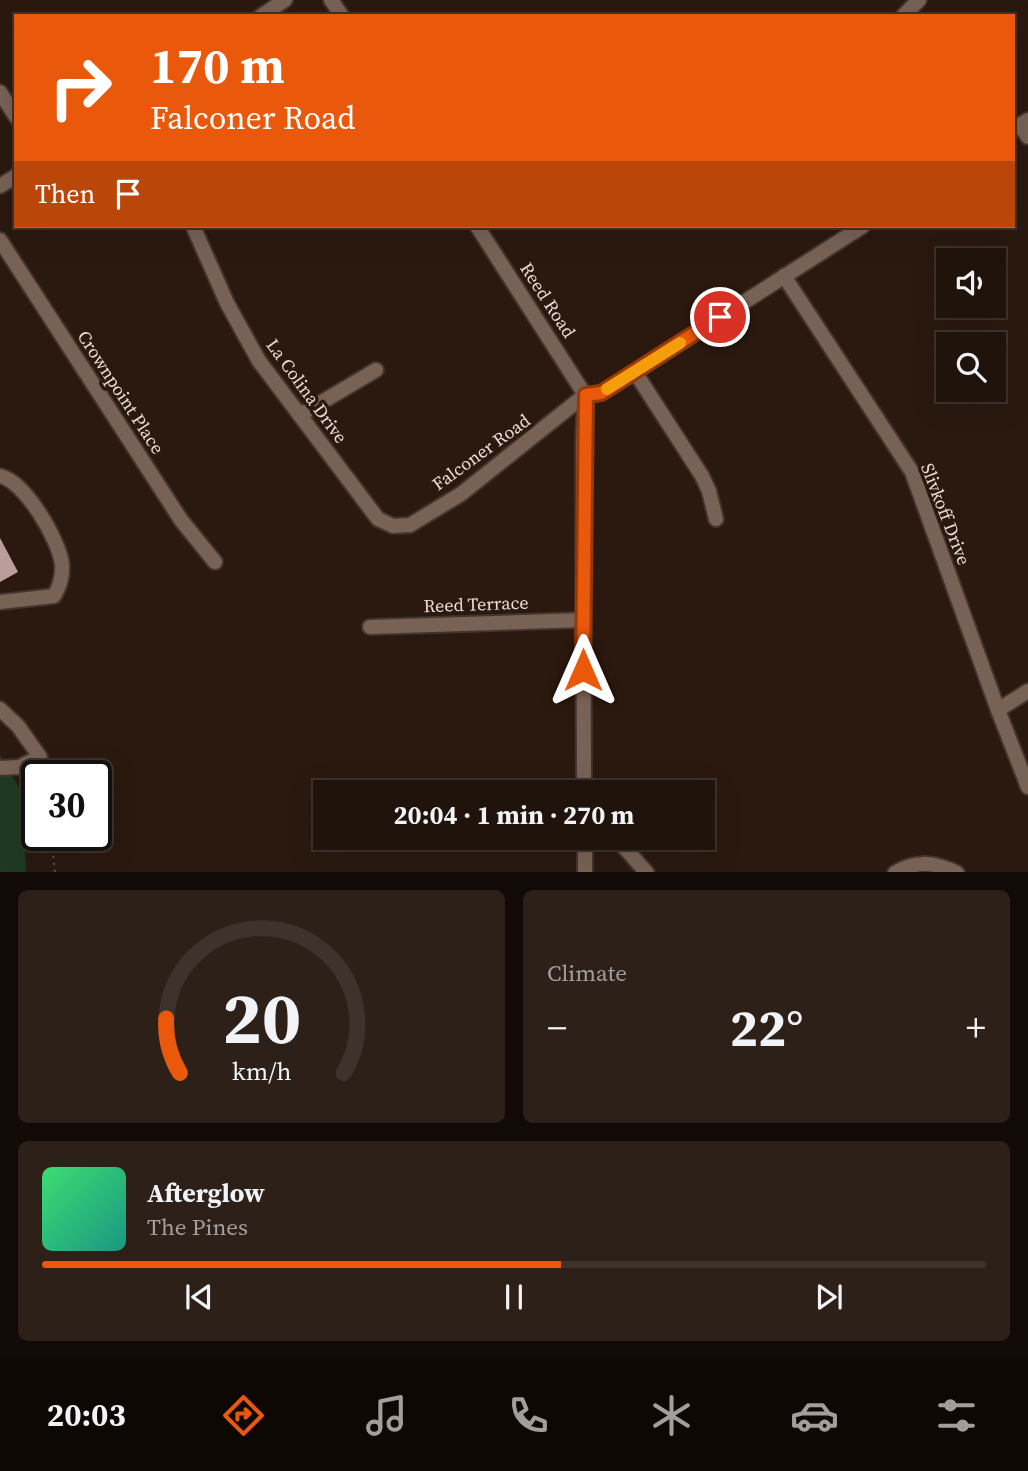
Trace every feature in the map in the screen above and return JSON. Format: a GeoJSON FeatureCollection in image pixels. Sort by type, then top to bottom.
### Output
{"type":"FeatureCollection","features":[{"type":"Feature","properties":{"kind":"street"},"geometry":{"type":"LineString","coordinates":[[264,14],[285,0]]}},
{"type":"Feature","properties":{"kind":"street"},"geometry":{"type":"LineString","coordinates":[[905,14],[919,0]]}},
{"type":"Feature","properties":{"kind":"street"},"geometry":{"type":"LineString","coordinates":[[0,92],[14,114]]}},
{"type":"Feature","properties":{"kind":"street","name":"La Colina Drive"},"geometry":{"type":"LineString","coordinates":[[194,228],[227,303],[259,361],[379,519],[393,526]]}},
{"type":"Feature","properties":{"kind":"street","name":"Reed Road"},"geometry":{"type":"LineString","coordinates":[[478,228],[593,394]]}},
{"type":"Feature","properties":{"kind":"street","name":"Falconer Road"},"geometry":{"type":"LineString","coordinates":[[393,526],[410,525],[461,494],[593,394],[635,372],[860,228]]}},
{"type":"Feature","properties":{"kind":"street","name":"Crownpoint Place"},"geometry":{"type":"LineString","coordinates":[[0,240],[181,520],[215,562]]}},
{"type":"Feature","properties":{"kind":"street","name":"Slivkoff Drive"},"geometry":{"type":"LineString","coordinates":[[784,276],[912,472],[1028,787]]}},
{"type":"Feature","properties":{"kind":"street"},"geometry":{"type":"LineString","coordinates":[[300,415],[376,370]]}},
{"type":"Feature","properties":{"kind":"street"},"geometry":{"type":"LineString","coordinates":[[635,372],[702,476],[716,519]]}},
{"type":"Feature","properties":{"kind":"street"},"geometry":{"type":"LineString","coordinates":[[584,780],[583,620],[593,394]]}},
{"type":"Feature","properties":{"kind":"street"},"geometry":{"type":"LineString","coordinates":[[0,476],[8,478],[22,490],[38,512],[58,549],[62,570],[60,586],[54,596],[0,602]]}},
{"type":"Feature","properties":{"kind":"street","name":"Reed Terrace"},"geometry":{"type":"LineString","coordinates":[[370,626],[583,620]]}},
{"type":"Feature","properties":{"kind":"street"},"geometry":{"type":"LineString","coordinates":[[998,710],[1028,691]]}},
{"type":"Feature","properties":{"kind":"street"},"geometry":{"type":"LineString","coordinates":[[0,709],[18,726],[40,757],[19,767],[0,768]]}},
{"type":"Feature","properties":{"kind":"street"},"geometry":{"type":"LineString","coordinates":[[584,850],[585,872]]}},
{"type":"Feature","properties":{"kind":"street"},"geometry":{"type":"LineString","coordinates":[[627,850],[646,872]]}},
{"type":"Feature","properties":{"kind":"street"},"geometry":{"type":"LineString","coordinates":[[897,872],[919,863],[942,866],[955,872]]}},
{"type":"Feature","properties":{"kind":"path"},"geometry":{"type":"LineString","coordinates":[[53,851],[55,872]]}},
{"type":"Feature","properties":{"kind":"green space"},"geometry":{"type":"Polygon","coordinates":[[[0,755],[21,790],[21,851],[25,851],[26,872],[0,872],[0,755]]]}},
{"type":"Feature","properties":{"kind":"building"},"geometry":{"type":"Polygon","coordinates":[[[0,538],[18,572],[0,582],[0,538]]]}},
{"type":"Feature","properties":{"kind":"slow traffic"},"geometry":{"type":"LineString","coordinates":[[607,389],[680,343]]}},
{"type":"Feature","properties":{"kind":"route"},"geometry":{"type":"LineString","coordinates":[[583,670],[583,445],[586,395],[601,393],[720,317]]}}]}
